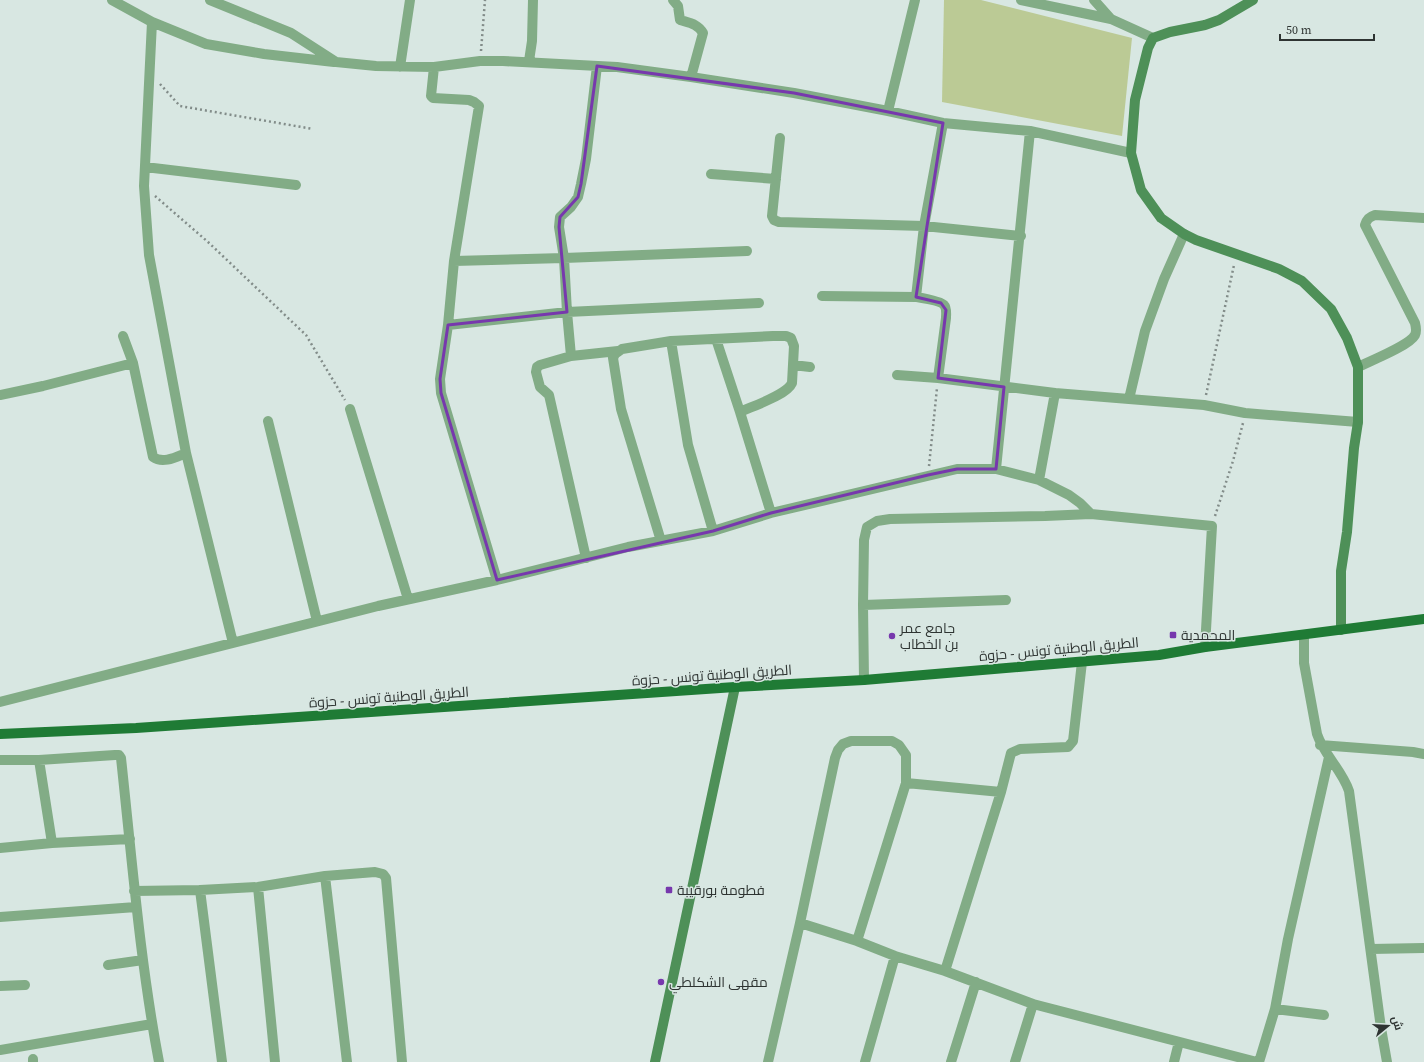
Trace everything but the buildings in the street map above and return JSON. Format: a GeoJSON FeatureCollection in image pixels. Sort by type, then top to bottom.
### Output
{"type":"FeatureCollection","features":[{"type":"Feature","properties":{"kind":"main road","name":"الطريق الوطنية تونس - حزوة"},"geometry":{"type":"LineString","coordinates":[[0,734],[144,728],[736,687],[864,680],[1159,655],[1205,647],[1424,618]]}},
{"type":"Feature","properties":{"kind":"street"},"geometry":{"type":"LineString","coordinates":[[112,0],[127,3],[152,22],[206,44],[264,54],[376,66],[400,67],[434,67],[480,61],[529,61],[617,67],[794,93],[943,123],[1030,131],[1131,153]]}},
{"type":"Feature","properties":{"kind":"street"},"geometry":{"type":"LineString","coordinates":[[210,0],[291,33],[336,62]]}},
{"type":"Feature","properties":{"kind":"street"},"geometry":{"type":"LineString","coordinates":[[400,67],[410,0]]}},
{"type":"Feature","properties":{"kind":"street"},"geometry":{"type":"LineString","coordinates":[[529,61],[532,41],[533,0]]}},
{"type":"Feature","properties":{"kind":"street"},"geometry":{"type":"LineString","coordinates":[[673,0],[678,6],[680,20],[694,24],[703,33],[691,77]]}},
{"type":"Feature","properties":{"kind":"street"},"geometry":{"type":"LineString","coordinates":[[888,111],[915,0]]}},
{"type":"Feature","properties":{"kind":"street"},"geometry":{"type":"LineString","coordinates":[[1021,0],[1111,20],[1153,38],[1170,32],[1204,25],[1219,20],[1253,0]]}},
{"type":"Feature","properties":{"kind":"street"},"geometry":{"type":"LineString","coordinates":[[1094,0],[1111,20]]}},
{"type":"Feature","properties":{"kind":"street"},"geometry":{"type":"LineString","coordinates":[[152,22],[144,186],[149,255],[186,454],[234,643]]}},
{"type":"Feature","properties":{"kind":"street"},"geometry":{"type":"LineString","coordinates":[[1153,38],[1148,48],[1135,100],[1131,153],[1141,190],[1161,218],[1184,234],[1279,269],[1302,281],[1331,309],[1348,338],[1358,367],[1358,422],[1354,448],[1347,532],[1341,571],[1341,630]]}},
{"type":"Feature","properties":{"kind":"street"},"geometry":{"type":"LineString","coordinates":[[571,356],[564,258],[559,227],[560,217],[571,208],[578,197],[586,159],[597,66]]}},
{"type":"Feature","properties":{"kind":"street"},"geometry":{"type":"LineString","coordinates":[[434,67],[431,96],[433,98],[469,100],[479,106],[454,261],[448,325],[440,379],[441,393],[497,580]]}},
{"type":"Feature","properties":{"kind":"street"},"geometry":{"type":"LineString","coordinates":[[916,297],[924,226],[943,123]]}},
{"type":"Feature","properties":{"kind":"street"},"geometry":{"type":"LineString","coordinates":[[996,469],[1021,236],[1030,131]]}},
{"type":"Feature","properties":{"kind":"street"},"geometry":{"type":"LineString","coordinates":[[780,138],[772,216],[774,220],[779,222],[924,226],[1021,236]]}},
{"type":"Feature","properties":{"kind":"street"},"geometry":{"type":"LineString","coordinates":[[145,167],[296,185]]}},
{"type":"Feature","properties":{"kind":"street"},"geometry":{"type":"LineString","coordinates":[[711,174],[776,179]]}},
{"type":"Feature","properties":{"kind":"street"},"geometry":{"type":"LineString","coordinates":[[1358,367],[1407,343],[1414,337],[1416,328],[1415,323],[1365,225],[1367,220],[1375,215],[1424,218]]}},
{"type":"Feature","properties":{"kind":"street"},"geometry":{"type":"LineString","coordinates":[[1129,399],[1145,331],[1164,279],[1184,234]]}},
{"type":"Feature","properties":{"kind":"street"},"geometry":{"type":"LineString","coordinates":[[454,261],[747,251]]}},
{"type":"Feature","properties":{"kind":"street"},"geometry":{"type":"LineString","coordinates":[[822,296],[916,297],[941,303],[945,306],[946,318],[938,378]]}},
{"type":"Feature","properties":{"kind":"street"},"geometry":{"type":"LineString","coordinates":[[448,325],[567,312],[759,303]]}},
{"type":"Feature","properties":{"kind":"street"},"geometry":{"type":"LineString","coordinates":[[123,336],[133,364],[153,457],[160,460],[165,460],[186,454]]}},
{"type":"Feature","properties":{"kind":"street"},"geometry":{"type":"LineString","coordinates":[[586,558],[549,395],[540,387],[536,372],[537,367],[571,356],[618,351],[671,341],[773,336],[786,336],[791,338],[794,346],[792,383],[787,390],[740,412]]}},
{"type":"Feature","properties":{"kind":"street"},"geometry":{"type":"LineString","coordinates":[[716,339],[771,513]]}},
{"type":"Feature","properties":{"kind":"street"},"geometry":{"type":"LineString","coordinates":[[671,341],[688,445],[713,531]]}},
{"type":"Feature","properties":{"kind":"street"},"geometry":{"type":"LineString","coordinates":[[618,351],[613,358],[621,409],[661,541]]}},
{"type":"Feature","properties":{"kind":"street"},"geometry":{"type":"LineString","coordinates":[[0,395],[133,364]]}},
{"type":"Feature","properties":{"kind":"street"},"geometry":{"type":"LineString","coordinates":[[793,365],[810,367]]}},
{"type":"Feature","properties":{"kind":"street"},"geometry":{"type":"LineString","coordinates":[[897,375],[938,378],[1055,393],[1204,405],[1245,413],[1358,422]]}},
{"type":"Feature","properties":{"kind":"street"},"geometry":{"type":"LineString","coordinates":[[1039,480],[1055,393]]}},
{"type":"Feature","properties":{"kind":"street"},"geometry":{"type":"LineString","coordinates":[[350,408],[408,599]]}},
{"type":"Feature","properties":{"kind":"street"},"geometry":{"type":"LineString","coordinates":[[268,421],[317,621]]}},
{"type":"Feature","properties":{"kind":"street"},"geometry":{"type":"LineString","coordinates":[[0,702],[317,621],[408,599],[497,580],[628,548],[713,531],[771,513],[957,469],[996,469],[1039,480],[1069,495],[1091,514]]}},
{"type":"Feature","properties":{"kind":"street"},"geometry":{"type":"LineString","coordinates":[[864,680],[864,540],[867,527],[877,521],[890,519],[1091,514],[1212,526],[1205,647]]}},
{"type":"Feature","properties":{"kind":"street"},"geometry":{"type":"LineString","coordinates":[[863,605],[1006,600]]}},
{"type":"Feature","properties":{"kind":"street"},"geometry":{"type":"LineString","coordinates":[[1304,635],[1304,662],[1317,734],[1320,744],[1341,773],[1349,791],[1381,1028],[1387,1062]]}},
{"type":"Feature","properties":{"kind":"street"},"geometry":{"type":"LineString","coordinates":[[945,972],[1001,792],[1011,753],[1020,749],[1068,747],[1072,744],[1082,662]]}},
{"type":"Feature","properties":{"kind":"street"},"geometry":{"type":"LineString","coordinates":[[655,1062],[736,687]]}},
{"type":"Feature","properties":{"kind":"street"},"geometry":{"type":"LineString","coordinates":[[768,1062],[838,750],[843,744],[851,741],[892,741],[899,745],[906,755],[906,783],[857,941]]}},
{"type":"Feature","properties":{"kind":"street"},"geometry":{"type":"LineString","coordinates":[[1320,744],[1424,754]]}},
{"type":"Feature","properties":{"kind":"street"},"geometry":{"type":"LineString","coordinates":[[0,760],[39,760],[115,755],[120,757],[130,839],[136,907],[152,1024],[159,1062]]}},
{"type":"Feature","properties":{"kind":"street"},"geometry":{"type":"LineString","coordinates":[[800,923],[976,982],[1033,1004],[1258,1062],[1275,1009],[1288,939],[1329,757]]}},
{"type":"Feature","properties":{"kind":"street"},"geometry":{"type":"LineString","coordinates":[[39,760],[52,843]]}},
{"type":"Feature","properties":{"kind":"street"},"geometry":{"type":"LineString","coordinates":[[906,783],[1001,792]]}},
{"type":"Feature","properties":{"kind":"street"},"geometry":{"type":"LineString","coordinates":[[0,848],[52,843],[130,839]]}},
{"type":"Feature","properties":{"kind":"street"},"geometry":{"type":"LineString","coordinates":[[134,891],[200,890],[258,886],[325,876],[375,872],[383,874],[386,878],[402,1062]]}},
{"type":"Feature","properties":{"kind":"street"},"geometry":{"type":"LineString","coordinates":[[325,876],[347,1062]]}},
{"type":"Feature","properties":{"kind":"street"},"geometry":{"type":"LineString","coordinates":[[258,886],[275,1062]]}},
{"type":"Feature","properties":{"kind":"street"},"geometry":{"type":"LineString","coordinates":[[200,890],[222,1062]]}},
{"type":"Feature","properties":{"kind":"street"},"geometry":{"type":"LineString","coordinates":[[0,917],[136,907]]}},
{"type":"Feature","properties":{"kind":"street"},"geometry":{"type":"LineString","coordinates":[[1371,949],[1424,948]]}},
{"type":"Feature","properties":{"kind":"street"},"geometry":{"type":"LineString","coordinates":[[865,1062],[895,956]]}},
{"type":"Feature","properties":{"kind":"street"},"geometry":{"type":"LineString","coordinates":[[108,965],[143,960]]}},
{"type":"Feature","properties":{"kind":"street"},"geometry":{"type":"LineString","coordinates":[[951,1062],[976,982]]}},
{"type":"Feature","properties":{"kind":"street"},"geometry":{"type":"LineString","coordinates":[[0,986],[26,985]]}},
{"type":"Feature","properties":{"kind":"street"},"geometry":{"type":"LineString","coordinates":[[1015,1062],[1033,1004]]}},
{"type":"Feature","properties":{"kind":"street"},"geometry":{"type":"LineString","coordinates":[[1275,1009],[1324,1015]]}},
{"type":"Feature","properties":{"kind":"street"},"geometry":{"type":"LineString","coordinates":[[0,1050],[152,1024]]}},
{"type":"Feature","properties":{"kind":"street"},"geometry":{"type":"LineString","coordinates":[[1174,1062],[1179,1042]]}},
{"type":"Feature","properties":{"kind":"path"},"geometry":{"type":"LineString","coordinates":[[480,61],[485,0]]}},
{"type":"Feature","properties":{"kind":"path"},"geometry":{"type":"LineString","coordinates":[[150,74],[180,106],[313,129]]}},
{"type":"Feature","properties":{"kind":"path"},"geometry":{"type":"LineString","coordinates":[[144,186],[208,242],[306,334],[350,408]]}},
{"type":"Feature","properties":{"kind":"path"},"geometry":{"type":"LineString","coordinates":[[1204,405],[1236,254]]}},
{"type":"Feature","properties":{"kind":"path"},"geometry":{"type":"LineString","coordinates":[[928,475],[938,378]]}},
{"type":"Feature","properties":{"kind":"path"},"geometry":{"type":"LineString","coordinates":[[1212,526],[1239,442],[1245,413]]}},
{"type":"Feature","properties":{"kind":"highlighted area"},"geometry":{"type":"Polygon","coordinates":[[[597,66],[794,93],[943,123],[916,297],[941,303],[946,310],[938,378],[1004,387],[996,469],[957,469],[928,475],[771,513],[713,531],[497,580],[441,393],[440,379],[448,325],[567,312],[559,227],[560,217],[578,197],[597,66]]]}},
{"type":"Feature","properties":{"kind":"green space"},"geometry":{"type":"Polygon","coordinates":[[[944,0],[981,0],[1132,38],[1122,136],[942,102],[944,0]]]}},
{"type":"Feature","properties":{"kind":"place","name":"المحمدية"},"geometry":{"type":"Point","coordinates":[1173,635]}},
{"type":"Feature","properties":{"kind":"place","name":"جامع عمر بن الخطاب"},"geometry":{"type":"Point","coordinates":[892,636]}},
{"type":"Feature","properties":{"kind":"place","name":"فطومة بورقيبة"},"geometry":{"type":"Point","coordinates":[669,890]}},
{"type":"Feature","properties":{"kind":"place","name":"مقهى الشكلطي"},"geometry":{"type":"Point","coordinates":[661,982]}}]}
